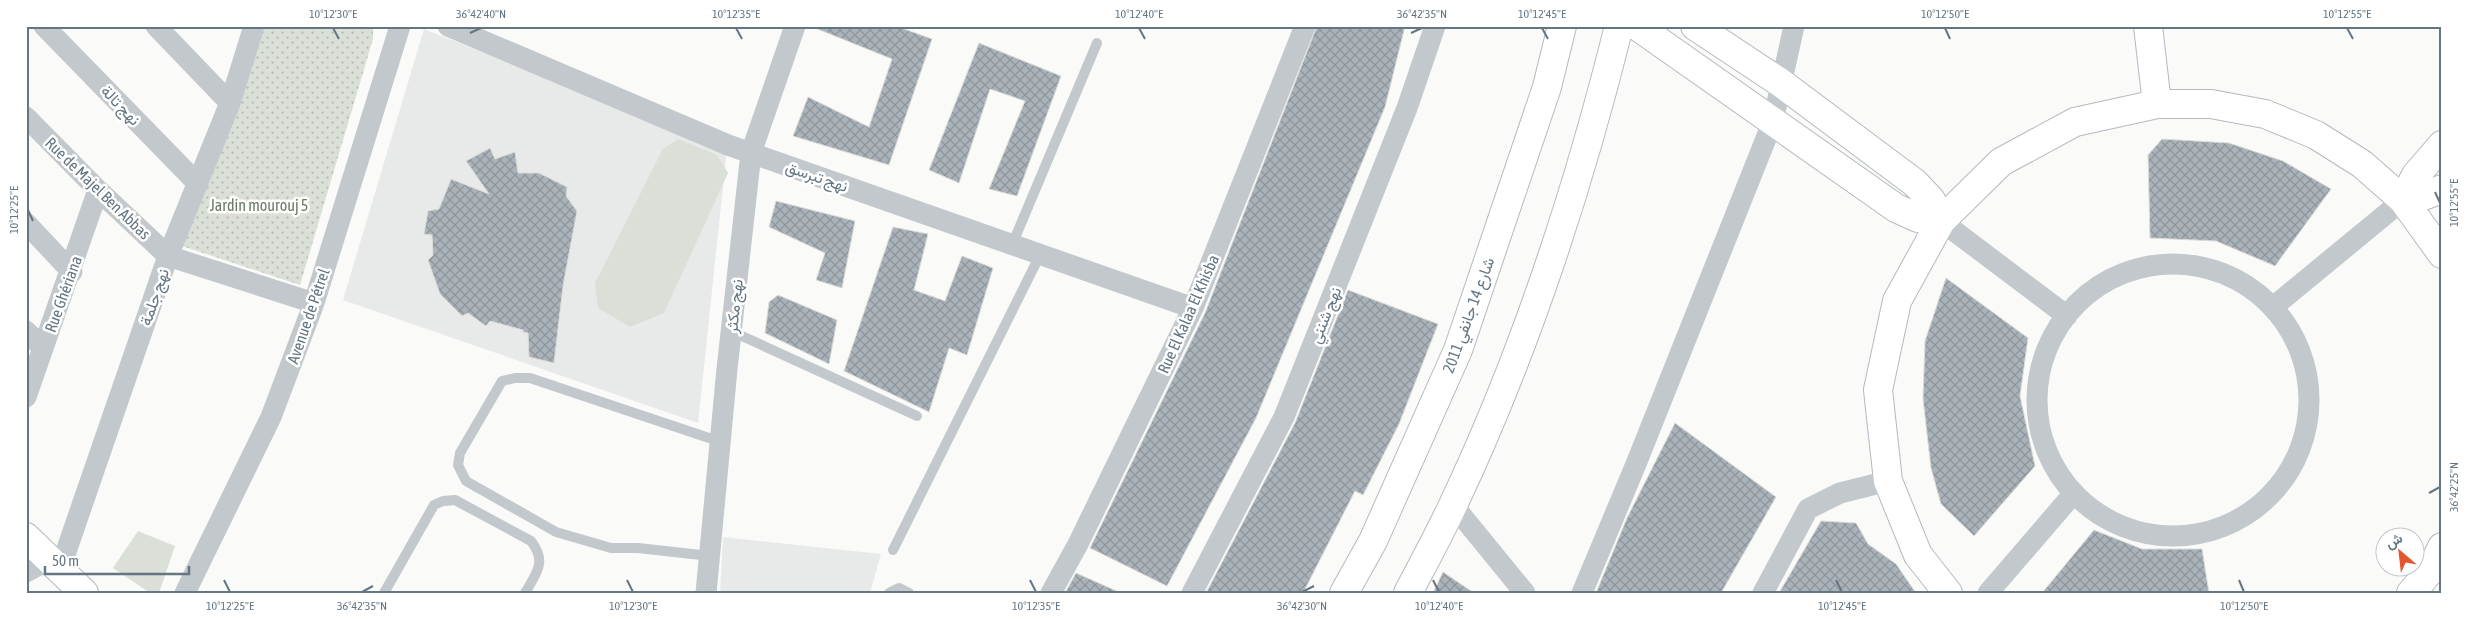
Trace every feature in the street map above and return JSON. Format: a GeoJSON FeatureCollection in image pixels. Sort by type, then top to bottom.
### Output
{"type":"FeatureCollection","features":[{"type":"Feature","properties":{"kind":"street","name":"نهج تالة"},"geometry":{"type":"LineString","coordinates":[[44,26],[198,184]]}},
{"type":"Feature","properties":{"kind":"street"},"geometry":{"type":"LineString","coordinates":[[156,26],[230,103]]}},
{"type":"Feature","properties":{"kind":"street","name":"نهج جلمة"},"geometry":{"type":"LineString","coordinates":[[45,567],[230,103],[254,26]]}},
{"type":"Feature","properties":{"kind":"street","name":"Avenue de Pétrel"},"geometry":{"type":"LineString","coordinates":[[185,593],[271,417],[314,303],[400,26]]}},
{"type":"Feature","properties":{"kind":"street","name":"نهج تبرسق"},"geometry":{"type":"LineString","coordinates":[[448,26],[751,153],[1194,308]]}},
{"type":"Feature","properties":{"kind":"street","name":"نهج مكثر"},"geometry":{"type":"LineString","coordinates":[[706,593],[751,153],[796,26]]}},
{"type":"Feature","properties":{"kind":"street","name":"Rue El Kalaa El Khisba"},"geometry":{"type":"LineString","coordinates":[[1052,593],[1194,308],[1305,26]]}},
{"type":"Feature","properties":{"kind":"street","name":"نهج شنني"},"geometry":{"type":"LineString","coordinates":[[1192,593],[1284,417],[1407,108],[1434,26]]}},
{"type":"Feature","properties":{"kind":"street","name":"شارع 14 جانفي 2011"},"geometry":{"type":"LineString","coordinates":[[1344,593],[1373,541],[1458,350],[1547,87],[1562,26]]}},
{"type":"Feature","properties":{"kind":"street"},"geometry":{"type":"LineString","coordinates":[[1408,593],[1453,505],[1500,396],[1557,242],[1600,102],[1619,26]]}},
{"type":"Feature","properties":{"kind":"street"},"geometry":{"type":"LineString","coordinates":[[1637,26],[1896,208],[1918,218],[1941,221],[2067,316]]}},
{"type":"Feature","properties":{"kind":"street"},"geometry":{"type":"LineString","coordinates":[[1695,26],[1780,83],[1916,183],[1932,200],[1941,221]]}},
{"type":"Feature","properties":{"kind":"street"},"geometry":{"type":"LineString","coordinates":[[1582,593],[1636,464],[1773,122],[1794,26]]}},
{"type":"Feature","properties":{"kind":"street"},"geometry":{"type":"LineString","coordinates":[[2148,26],[2156,104]]}},
{"type":"Feature","properties":{"kind":"street"},"geometry":{"type":"LineString","coordinates":[[1948,593],[1918,554],[1888,481],[1878,390],[1897,301],[1941,221],[2001,162],[2075,122],[2156,104],[2211,104],[2274,118],[2316,134],[2362,164],[2403,200],[2442,254]]}},
{"type":"Feature","properties":{"kind":"street","name":"Rue de Majel Ben Abbas"},"geometry":{"type":"LineString","coordinates":[[26,117],[98,190],[168,256],[314,303]]}},
{"type":"Feature","properties":{"kind":"street"},"geometry":{"type":"LineString","coordinates":[[2273,307],[2403,200],[2416,175],[2442,145]]}},
{"type":"Feature","properties":{"kind":"street"},"geometry":{"type":"LineString","coordinates":[[2403,200],[2418,198],[2442,189]]}},
{"type":"Feature","properties":{"kind":"street","name":"Rue Ghériana"},"geometry":{"type":"LineString","coordinates":[[26,397],[72,272],[98,190]]}},
{"type":"Feature","properties":{"kind":"street"},"geometry":{"type":"LineString","coordinates":[[26,223],[72,272]]}},
{"type":"Feature","properties":{"kind":"street"},"geometry":{"type":"LineString","coordinates":[[2168,264],[2206,268],[2225,274],[2258,293],[2273,307],[2295,338],[2302,356],[2309,394],[2309,414],[2305,433],[2295,460],[2280,484],[2266,499],[2251,511],[2217,529],[2198,534],[2159,535],[2122,526],[2096,512],[2074,494],[2052,462],[2039,425],[2037,406],[2041,368],[2047,349],[2067,316],[2080,301],[2112,279],[2130,271],[2168,264]]}},
{"type":"Feature","properties":{"kind":"street"},"geometry":{"type":"LineString","coordinates":[[26,331],[43,348]]}},
{"type":"Feature","properties":{"kind":"street"},"geometry":{"type":"LineString","coordinates":[[1763,593],[1808,509],[1840,493],[1888,481]]}},
{"type":"Feature","properties":{"kind":"street"},"geometry":{"type":"LineString","coordinates":[[1988,593],[2074,494]]}},
{"type":"Feature","properties":{"kind":"street"},"geometry":{"type":"LineString","coordinates":[[1453,505],[1525,593]]}},
{"type":"Feature","properties":{"kind":"street"},"geometry":{"type":"LineString","coordinates":[[26,538],[45,567],[84,593]]}},
{"type":"Feature","properties":{"kind":"street"},"geometry":{"type":"LineString","coordinates":[[2410,593],[2430,571],[2442,547]]}},
{"type":"Feature","properties":{"kind":"lane"},"geometry":{"type":"LineString","coordinates":[[1012,244],[1097,43]]}},
{"type":"Feature","properties":{"kind":"lane"},"geometry":{"type":"LineString","coordinates":[[893,550],[1040,255]]}},
{"type":"Feature","properties":{"kind":"lane"},"geometry":{"type":"LineString","coordinates":[[732,332],[917,416]]}},
{"type":"Feature","properties":{"kind":"lane"},"geometry":{"type":"LineString","coordinates":[[710,556],[638,548],[611,548],[556,532],[466,481],[458,465],[460,453],[502,381],[515,378],[530,378],[721,442]]}},
{"type":"Feature","properties":{"kind":"lane"},"geometry":{"type":"LineString","coordinates":[[384,593],[434,505],[442,501],[456,500],[531,541],[539,552],[540,568],[525,593]]}},
{"type":"Feature","properties":{"kind":"lane"},"geometry":{"type":"LineString","coordinates":[[889,593],[899,588],[909,593]]}},
{"type":"Feature","properties":{"kind":"shaded area"},"geometry":{"type":"Polygon","coordinates":[[[424,29],[727,149],[698,423],[343,300],[424,29]]]}},
{"type":"Feature","properties":{"kind":"shaded area"},"geometry":{"type":"Polygon","coordinates":[[[723,537],[881,554],[870,593],[720,593],[723,537]]]}},
{"type":"Feature","properties":{"kind":"green space","name":"Jardin mourouj 5"},"geometry":{"type":"Polygon","coordinates":[[[259,26],[373,26],[373,39],[300,285],[179,245],[259,26]]]}},
{"type":"Feature","properties":{"kind":"green space"},"geometry":{"type":"Polygon","coordinates":[[[678,139],[717,155],[728,173],[664,313],[630,327],[598,308],[595,283],[663,149],[678,139]]]}},
{"type":"Feature","properties":{"kind":"green space"},"geometry":{"type":"Polygon","coordinates":[[[138,531],[175,546],[159,593],[150,593],[113,568],[138,531]]]}},
{"type":"Feature","properties":{"kind":"building"},"geometry":{"type":"Polygon","coordinates":[[[810,26],[896,26],[932,39],[889,165],[793,136],[808,97],[869,127],[892,59],[810,26]]]}},
{"type":"Feature","properties":{"kind":"building"},"geometry":{"type":"Polygon","coordinates":[[[1317,26],[1405,26],[1385,107],[1256,418],[1167,586],[1090,548],[1205,313],[1317,26]]]}},
{"type":"Feature","properties":{"kind":"building"},"geometry":{"type":"Polygon","coordinates":[[[979,43],[1061,76],[1017,196],[989,189],[1025,101],[990,89],[959,183],[929,170],[979,43]]]}},
{"type":"Feature","properties":{"kind":"building"},"geometry":{"type":"Polygon","coordinates":[[[2162,139],[2229,143],[2283,161],[2331,189],[2275,266],[2216,241],[2150,238],[2148,155],[2162,139]]]}},
{"type":"Feature","properties":{"kind":"building"},"geometry":{"type":"Polygon","coordinates":[[[490,148],[495,159],[515,152],[518,173],[539,173],[567,187],[566,196],[577,211],[563,286],[554,363],[529,357],[528,333],[523,332],[523,330],[490,321],[486,326],[468,313],[462,316],[440,294],[428,260],[433,255],[432,235],[424,234],[428,211],[439,209],[451,179],[489,194],[466,161],[490,148]]]}},
{"type":"Feature","properties":{"kind":"building"},"geometry":{"type":"Polygon","coordinates":[[[776,201],[855,221],[842,288],[816,280],[825,253],[769,227],[776,201]]]}},
{"type":"Feature","properties":{"kind":"building"},"geometry":{"type":"Polygon","coordinates":[[[893,227],[928,234],[914,290],[945,301],[962,256],[993,268],[967,355],[949,348],[929,412],[844,371],[893,227]]]}},
{"type":"Feature","properties":{"kind":"building"},"geometry":{"type":"Polygon","coordinates":[[[1946,278],[2028,338],[2020,396],[2035,466],[1974,536],[1941,504],[1931,468],[1923,399],[1925,341],[1946,278]]]}},
{"type":"Feature","properties":{"kind":"building"},"geometry":{"type":"Polygon","coordinates":[[[1348,290],[1438,324],[1399,424],[1363,495],[1355,491],[1303,593],[1206,593],[1295,423],[1348,290]]]}},
{"type":"Feature","properties":{"kind":"building"},"geometry":{"type":"Polygon","coordinates":[[[778,295],[837,320],[829,364],[765,333],[769,302],[778,295]]]}},
{"type":"Feature","properties":{"kind":"building"},"geometry":{"type":"Polygon","coordinates":[[[1675,423],[1776,497],[1721,593],[1596,593],[1627,518],[1675,423]]]}},
{"type":"Feature","properties":{"kind":"building"},"geometry":{"type":"Polygon","coordinates":[[[1821,521],[1856,523],[1868,544],[1896,564],[1916,593],[1779,593],[1821,521]]]}},
{"type":"Feature","properties":{"kind":"building"},"geometry":{"type":"Polygon","coordinates":[[[2094,530],[2142,549],[2202,549],[2209,593],[2042,593],[2094,530]]]}},
{"type":"Feature","properties":{"kind":"building"},"geometry":{"type":"Polygon","coordinates":[[[1443,572],[1474,593],[1433,593],[1443,572]]]}},
{"type":"Feature","properties":{"kind":"building"},"geometry":{"type":"Polygon","coordinates":[[[1076,573],[1121,593],[1065,593],[1076,573]]]}}]}
